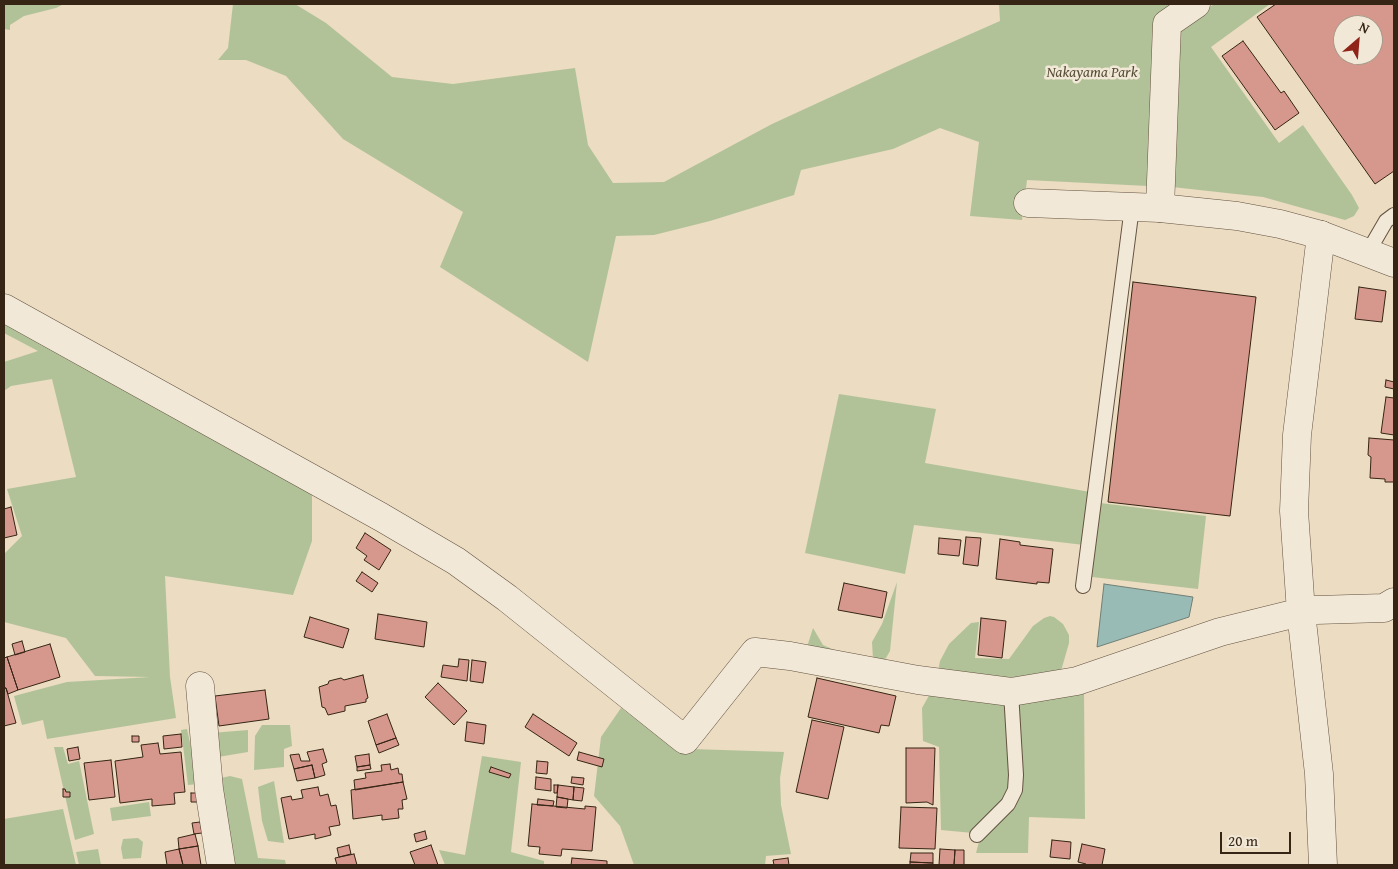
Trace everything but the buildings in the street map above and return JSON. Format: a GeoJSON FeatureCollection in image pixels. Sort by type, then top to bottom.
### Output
{"type":"FeatureCollection","features":[{"type":"Feature","properties":{"kind":"street"},"geometry":{"type":"LineString","coordinates":[[1160,208],[1167,24],[1196,4]]}},
{"type":"Feature","properties":{"kind":"street"},"geometry":{"type":"LineString","coordinates":[[1028,203],[1160,208],[1237,216],[1280,224],[1321,235],[1394,263]]}},
{"type":"Feature","properties":{"kind":"street"},"geometry":{"type":"LineString","coordinates":[[1321,235],[1297,435],[1294,511],[1301,612],[1319,774],[1323,865]]}},
{"type":"Feature","properties":{"kind":"street"},"geometry":{"type":"LineString","coordinates":[[4,308],[381,517],[456,561],[507,598],[685,740],[754,652],[790,656],[918,680],[1011,692],[1077,681],[1220,632],[1301,612],[1384,608],[1394,602]]}},
{"type":"Feature","properties":{"kind":"street"},"geometry":{"type":"LineString","coordinates":[[200,686],[209,790],[221,865]]}},
{"type":"Feature","properties":{"kind":"lane"},"geometry":{"type":"LineString","coordinates":[[1083,586],[1132,207]]}},
{"type":"Feature","properties":{"kind":"lane"},"geometry":{"type":"LineString","coordinates":[[1368,252],[1386,221],[1394,215]]}},
{"type":"Feature","properties":{"kind":"lane"},"geometry":{"type":"LineString","coordinates":[[977,835],[1008,804],[1015,790],[1016,775],[1011,692]]}},
{"type":"Feature","properties":{"kind":"green space"},"geometry":{"type":"Polygon","coordinates":[[[4,4],[64,4],[56,8],[24,16],[10,25],[10,30],[4,29],[4,4]]]}},
{"type":"Feature","properties":{"kind":"green space","name":"Nakayama Park"},"geometry":{"type":"Polygon","coordinates":[[[233,4],[295,4],[326,23],[392,77],[453,84],[575,68],[588,145],[613,183],[664,182],[772,124],[1000,21],[999,4],[1175,4],[1148,186],[1027,180],[1022,220],[970,216],[979,142],[940,128],[893,149],[801,170],[794,195],[710,221],[654,235],[616,236],[588,362],[440,267],[463,212],[343,139],[286,76],[246,60],[218,60],[228,48],[233,4]]]}},
{"type":"Feature","properties":{"kind":"green space"},"geometry":{"type":"Polygon","coordinates":[[[1214,4],[1270,4],[1211,47],[1279,143],[1303,125],[1352,195],[1359,208],[1354,216],[1345,220],[1263,197],[1172,187],[1178,30],[1214,4]]]}},
{"type":"Feature","properties":{"kind":"green space"},"geometry":{"type":"Polygon","coordinates":[[[4,318],[312,490],[312,541],[293,595],[165,576],[170,677],[176,718],[47,739],[43,720],[22,725],[14,696],[67,682],[150,677],[95,676],[66,638],[4,622],[4,554],[22,536],[7,489],[76,477],[52,379],[11,386],[4,391],[4,362],[38,351],[4,333],[4,318]]]}},
{"type":"Feature","properties":{"kind":"green space"},"geometry":{"type":"Polygon","coordinates":[[[839,394],[936,409],[925,463],[1090,492],[1084,545],[914,525],[905,574],[805,553],[839,394]]]}},
{"type":"Feature","properties":{"kind":"green space"},"geometry":{"type":"Polygon","coordinates":[[[1100,503],[1206,516],[1198,589],[1092,577],[1100,503]]]}},
{"type":"Feature","properties":{"kind":"green space"},"geometry":{"type":"Polygon","coordinates":[[[897,582],[890,651],[883,663],[873,659],[872,642],[882,624],[897,582]]]}},
{"type":"Feature","properties":{"kind":"green space"},"geometry":{"type":"Polygon","coordinates":[[[1050,616],[1063,624],[1069,635],[1069,643],[1061,671],[1021,682],[938,671],[940,661],[949,644],[971,623],[979,622],[975,658],[1009,659],[1033,626],[1050,616]]]}},
{"type":"Feature","properties":{"kind":"green space"},"geometry":{"type":"Polygon","coordinates":[[[813,628],[823,645],[846,655],[807,647],[813,628]]]}},
{"type":"Feature","properties":{"kind":"green space"},"geometry":{"type":"Polygon","coordinates":[[[1084,688],[1085,819],[1029,817],[1028,853],[976,853],[980,838],[1009,811],[1018,700],[1084,688]]]}},
{"type":"Feature","properties":{"kind":"green space"},"geometry":{"type":"Polygon","coordinates":[[[932,690],[1009,699],[1010,788],[1005,801],[973,833],[941,830],[939,747],[923,741],[922,708],[932,690]]]}},
{"type":"Feature","properties":{"kind":"green space"},"geometry":{"type":"Polygon","coordinates":[[[621,708],[672,746],[692,749],[784,752],[780,778],[781,805],[791,854],[766,856],[765,865],[634,865],[620,826],[594,796],[601,737],[621,708]]]}},
{"type":"Feature","properties":{"kind":"green space"},"geometry":{"type":"Polygon","coordinates":[[[262,725],[290,725],[292,746],[284,749],[284,767],[254,770],[255,736],[262,725]]]}},
{"type":"Feature","properties":{"kind":"green space"},"geometry":{"type":"Polygon","coordinates":[[[187,729],[199,784],[188,785],[181,730],[187,729]]]}},
{"type":"Feature","properties":{"kind":"green space"},"geometry":{"type":"Polygon","coordinates":[[[248,730],[248,752],[212,758],[211,733],[248,730]]]}},
{"type":"Feature","properties":{"kind":"green space"},"geometry":{"type":"Polygon","coordinates":[[[54,747],[63,747],[68,764],[79,761],[94,834],[75,840],[54,747]]]}},
{"type":"Feature","properties":{"kind":"green space"},"geometry":{"type":"Polygon","coordinates":[[[482,756],[521,762],[511,852],[544,861],[544,865],[445,865],[439,850],[465,855],[482,756]]]}},
{"type":"Feature","properties":{"kind":"green space"},"geometry":{"type":"Polygon","coordinates":[[[230,776],[242,779],[258,858],[285,860],[286,865],[227,865],[217,779],[230,776]]]}},
{"type":"Feature","properties":{"kind":"green space"},"geometry":{"type":"Polygon","coordinates":[[[274,781],[284,843],[268,841],[262,821],[258,787],[274,781]]]}},
{"type":"Feature","properties":{"kind":"green space"},"geometry":{"type":"Polygon","coordinates":[[[149,802],[151,816],[112,821],[110,808],[149,802]]]}},
{"type":"Feature","properties":{"kind":"green space"},"geometry":{"type":"Polygon","coordinates":[[[63,809],[76,865],[4,865],[4,819],[63,809]]]}},
{"type":"Feature","properties":{"kind":"green space"},"geometry":{"type":"Polygon","coordinates":[[[138,838],[143,842],[141,858],[123,859],[121,848],[123,839],[138,838]]]}},
{"type":"Feature","properties":{"kind":"green space"},"geometry":{"type":"Polygon","coordinates":[[[98,849],[101,865],[79,865],[76,852],[98,849]]]}},
{"type":"Feature","properties":{"kind":"water"},"geometry":{"type":"Polygon","coordinates":[[[1104,584],[1193,597],[1189,617],[1097,647],[1104,584]]]}}]}
